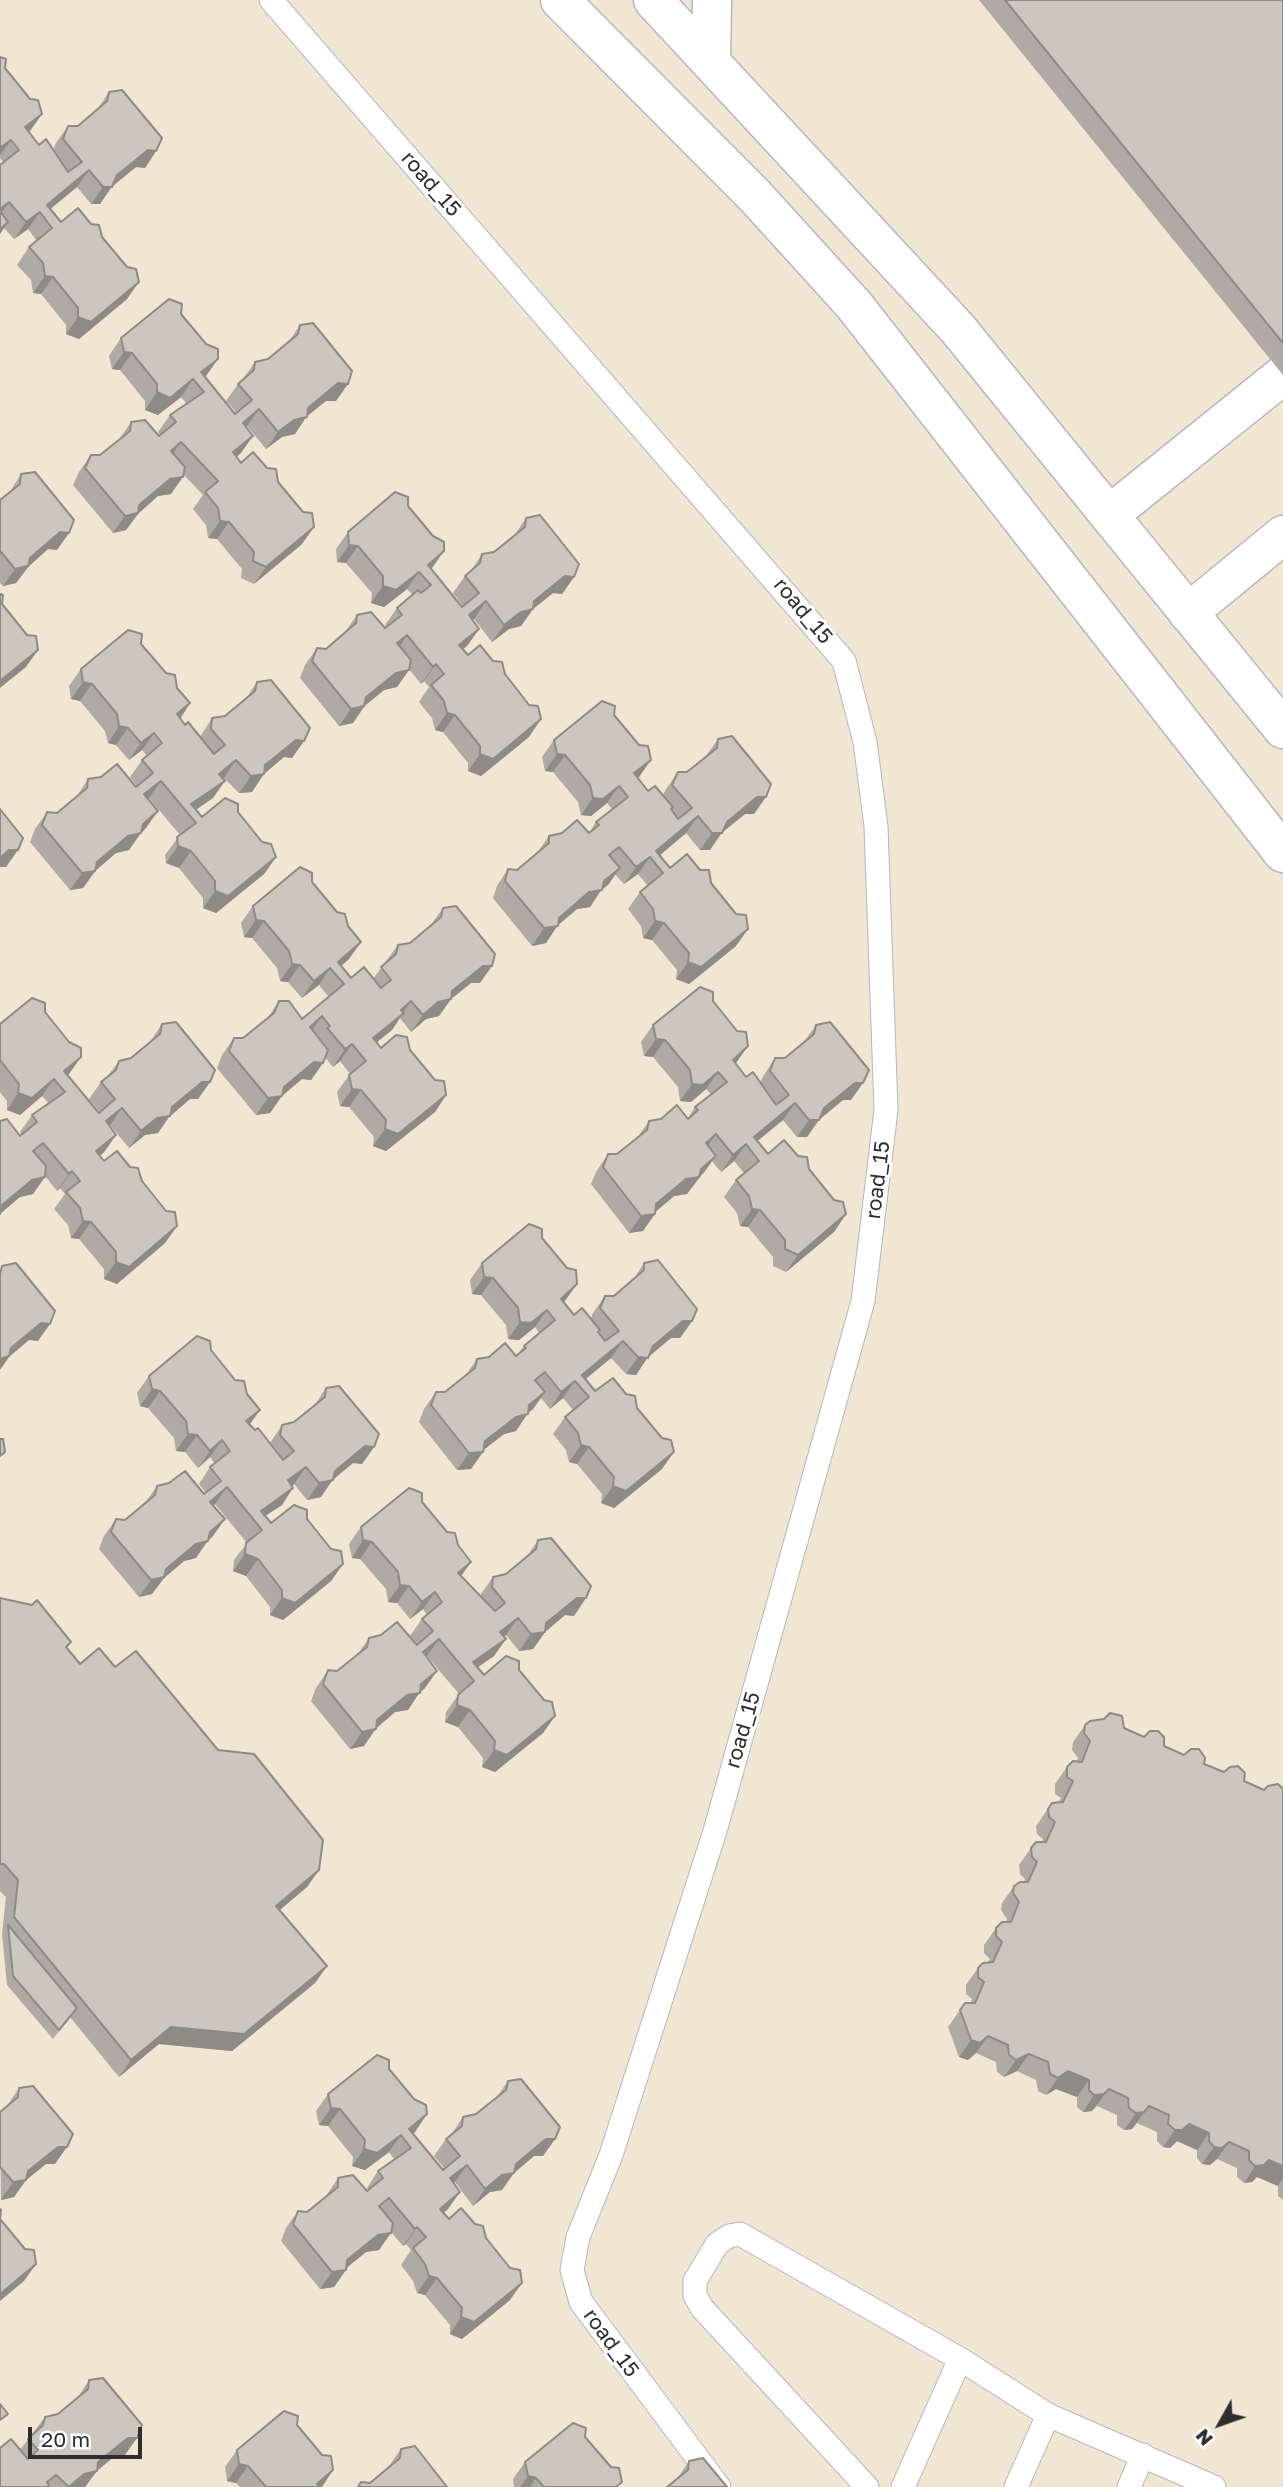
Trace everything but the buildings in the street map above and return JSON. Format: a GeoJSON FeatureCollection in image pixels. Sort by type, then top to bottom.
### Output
{"type":"FeatureCollection","features":[{"type":"Feature","properties":{"kind":"street"},"geometry":{"type":"LineString","coordinates":[[560,0],[755,196],[854,305],[1283,853]]}},
{"type":"Feature","properties":{"kind":"street"},"geometry":{"type":"LineString","coordinates":[[653,0],[958,329],[1283,729]]}},
{"type":"Feature","properties":{"kind":"street"},"geometry":{"type":"LineString","coordinates":[[711,61],[712,0]]}},
{"type":"Feature","properties":{"kind":"street"},"geometry":{"type":"LineString","coordinates":[[1109,515],[1283,375]]}},
{"type":"Feature","properties":{"kind":"street"},"geometry":{"type":"LineString","coordinates":[[1188,613],[1283,535]]}},
{"type":"Feature","properties":{"kind":"lane","name":"road_15"},"geometry":{"type":"LineString","coordinates":[[271,0],[844,661],[865,742],[876,826],[886,1110],[863,1301],[715,1831],[611,2155],[578,2237],[572,2270],[581,2302],[719,2487]]}},
{"type":"Feature","properties":{"kind":"lane"},"geometry":{"type":"LineString","coordinates":[[867,2487],[702,2308],[695,2295],[695,2281],[717,2244],[729,2236],[740,2234],[960,2359],[1048,2415],[1214,2487]]}},
{"type":"Feature","properties":{"kind":"lane"},"geometry":{"type":"LineString","coordinates":[[903,2487],[960,2359]]}},
{"type":"Feature","properties":{"kind":"lane"},"geometry":{"type":"LineString","coordinates":[[1016,2487],[1048,2415]]}},
{"type":"Feature","properties":{"kind":"lane"},"geometry":{"type":"LineString","coordinates":[[1129,2487],[1143,2455]]}},
{"type":"Feature","properties":{"kind":"shaded area"},"geometry":{"type":"Polygon","coordinates":[[[0,0],[1283,0],[1283,2487],[0,2487],[0,0]]]}}]}
